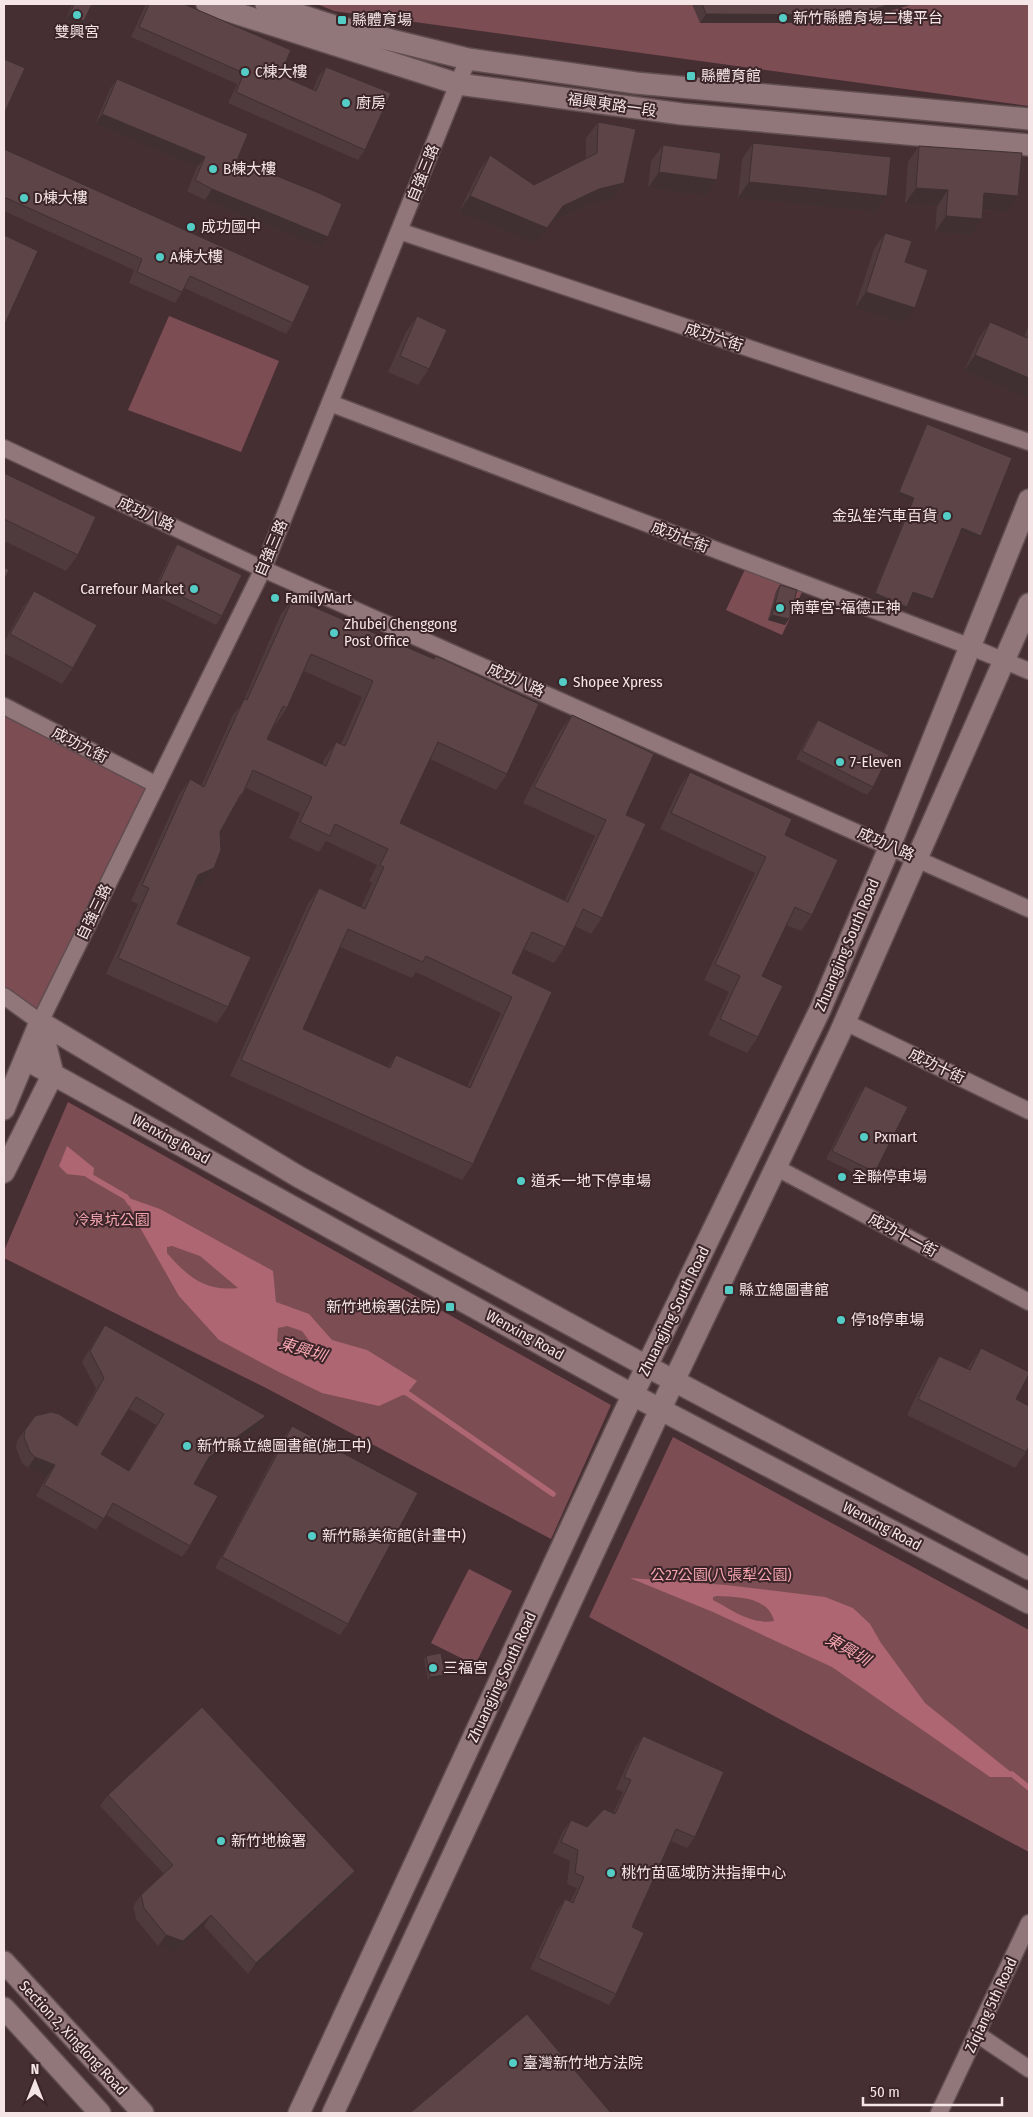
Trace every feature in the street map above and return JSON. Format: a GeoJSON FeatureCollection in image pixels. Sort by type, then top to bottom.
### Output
{"type":"FeatureCollection","features":[{"type":"Feature","properties":{"kind":"street","name":"福興東路一段"},"geometry":{"type":"LineString","coordinates":[[207,4],[458,84],[682,114],[1029,145]]}},
{"type":"Feature","properties":{"kind":"street","name":"福興東路一段"},"geometry":{"type":"LineString","coordinates":[[266,4],[334,26],[468,59],[636,83],[1029,119]]}},
{"type":"Feature","properties":{"kind":"street","name":"自強三路"},"geometry":{"type":"LineString","coordinates":[[4,1109],[40,1022],[264,569],[468,59]]}},
{"type":"Feature","properties":{"kind":"street","name":"成功六街"},"geometry":{"type":"LineString","coordinates":[[399,232],[1029,442]]}},
{"type":"Feature","properties":{"kind":"street","name":"成功七街"},"geometry":{"type":"LineString","coordinates":[[330,404],[971,647],[1029,671]]}},
{"type":"Feature","properties":{"kind":"street","name":"成功八路"},"geometry":{"type":"LineString","coordinates":[[4,448],[264,569],[1029,909]]}},
{"type":"Feature","properties":{"kind":"street","name":"Zhuangjing South Road"},"geometry":{"type":"LineString","coordinates":[[299,2113],[633,1395],[820,1010],[890,846],[1029,500]]}},
{"type":"Feature","properties":{"kind":"street","name":"Zhuangjing South Road"},"geometry":{"type":"LineString","coordinates":[[333,2113],[660,1410],[845,1022],[1029,604]]}},
{"type":"Feature","properties":{"kind":"street","name":"成功九街"},"geometry":{"type":"LineString","coordinates":[[4,706],[157,785]]}},
{"type":"Feature","properties":{"kind":"street"},"geometry":{"type":"LineString","coordinates":[[4,996],[40,1022],[53,1074],[4,1172]]}},
{"type":"Feature","properties":{"kind":"street","name":"Wenxing Road"},"geometry":{"type":"LineString","coordinates":[[40,1022],[299,1177],[674,1381],[1029,1569]]}},
{"type":"Feature","properties":{"kind":"street","name":"成功十街"},"geometry":{"type":"LineString","coordinates":[[845,1022],[1029,1111]]}},
{"type":"Feature","properties":{"kind":"street","name":"Wenxing Road"},"geometry":{"type":"LineString","coordinates":[[25,1059],[660,1410],[1029,1603]]}},
{"type":"Feature","properties":{"kind":"street","name":"成功十一街"},"geometry":{"type":"LineString","coordinates":[[777,1168],[1029,1302]]}},
{"type":"Feature","properties":{"kind":"street","name":"Ziqiang 5th Road"},"geometry":{"type":"LineString","coordinates":[[939,2113],[1029,1923]]}},
{"type":"Feature","properties":{"kind":"street","name":"Section 2, Xinglong Road"},"geometry":{"type":"LineString","coordinates":[[4,1962],[143,2113]]}},
{"type":"Feature","properties":{"kind":"street","name":"Section 2, Xinglong Road"},"geometry":{"type":"LineString","coordinates":[[4,2008],[100,2113]]}},
{"type":"Feature","properties":{"kind":"street"},"geometry":{"type":"LineString","coordinates":[[977,2034],[1029,2069]]}},
{"type":"Feature","properties":{"kind":"green space"},"geometry":{"type":"Polygon","coordinates":[[[317,4],[1029,4],[1029,106],[334,11],[317,4]]]}},
{"type":"Feature","properties":{"kind":"green space"},"geometry":{"type":"Polygon","coordinates":[[[169,316],[279,361],[241,452],[128,410],[169,316]]]}},
{"type":"Feature","properties":{"kind":"green space"},"geometry":{"type":"Polygon","coordinates":[[[747,565],[803,590],[782,635],[726,610],[747,565]]]}},
{"type":"Feature","properties":{"kind":"green space"},"geometry":{"type":"Polygon","coordinates":[[[4,706],[157,785],[40,1022],[4,996],[4,706]]]}},
{"type":"Feature","properties":{"kind":"green space","name":"冷泉坑公園"},"geometry":{"type":"Polygon","coordinates":[[[68,1102],[611,1405],[551,1539],[266,1388],[4,1258],[4,1251],[68,1102]]]}},
{"type":"Feature","properties":{"kind":"green space","name":"公27公園(八張犁公園)"},"geometry":{"type":"Polygon","coordinates":[[[673,1437],[1029,1630],[1029,1852],[589,1617],[673,1437]]]}},
{"type":"Feature","properties":{"kind":"green space"},"geometry":{"type":"Polygon","coordinates":[[[469,1569],[512,1591],[475,1665],[431,1643],[469,1569]]]}},
{"type":"Feature","properties":{"kind":"water"},"geometry":{"type":"Polygon","coordinates":[[[67,1146],[94,1168],[93,1177],[67,1174],[59,1166],[67,1146]]]}},
{"type":"Feature","properties":{"kind":"water"},"geometry":{"type":"Polygon","coordinates":[[[126,1197],[160,1209],[273,1271],[276,1302],[309,1314],[332,1340],[367,1350],[417,1381],[407,1393],[379,1406],[322,1393],[219,1340],[179,1296],[138,1224],[126,1197]],[[172,1246],[167,1247],[167,1253],[182,1269],[198,1281],[206,1285],[226,1289],[238,1288],[200,1256],[172,1246]],[[287,1326],[278,1328],[277,1341],[307,1360],[316,1360],[319,1354],[302,1331],[287,1326]]]}},
{"type":"Feature","properties":{"kind":"water"},"geometry":{"type":"Polygon","coordinates":[[[630,1578],[726,1585],[825,1597],[853,1608],[870,1624],[881,1643],[925,1703],[1017,1777],[990,1777],[832,1667],[713,1612],[630,1578]],[[713,1597],[713,1600],[750,1619],[766,1622],[774,1621],[771,1613],[758,1602],[742,1598],[713,1597]]]}},
{"type":"Feature","properties":{"kind":"building"},"geometry":{"type":"Polygon","coordinates":[[[74,4],[92,4],[84,21],[70,14],[74,4]]]}},
{"type":"Feature","properties":{"kind":"building"},"geometry":{"type":"Polygon","coordinates":[[[149,4],[184,4],[291,50],[280,75],[316,91],[326,67],[391,93],[365,150],[236,92],[244,73],[139,27],[149,4]]]}},
{"type":"Feature","properties":{"kind":"building"},"geometry":{"type":"Polygon","coordinates":[[[702,4],[891,4],[856,15],[706,14],[702,4]]]}},
{"type":"Feature","properties":{"kind":"building"},"geometry":{"type":"Polygon","coordinates":[[[4,59],[25,68],[4,114],[4,59]]]}},
{"type":"Feature","properties":{"kind":"building","name":"B棟大樓"},"geometry":{"type":"Polygon","coordinates":[[[117,79],[248,134],[237,160],[342,204],[328,237],[212,189],[195,180],[205,157],[102,114],[117,79]]]}},
{"type":"Feature","properties":{"kind":"building"},"geometry":{"type":"Polygon","coordinates":[[[598,122],[636,129],[624,183],[599,189],[563,206],[547,228],[470,196],[490,155],[534,185],[597,153],[598,122]]]}},
{"type":"Feature","properties":{"kind":"building"},"geometry":{"type":"Polygon","coordinates":[[[753,143],[891,157],[887,196],[749,182],[753,143]]]}},
{"type":"Feature","properties":{"kind":"building"},"geometry":{"type":"Polygon","coordinates":[[[663,145],[721,153],[717,180],[659,172],[663,145]]]}},
{"type":"Feature","properties":{"kind":"building"},"geometry":{"type":"Polygon","coordinates":[[[919,146],[1022,153],[1018,196],[984,193],[982,219],[946,216],[948,190],[916,188],[919,146]]]}},
{"type":"Feature","properties":{"kind":"building"},"geometry":{"type":"Polygon","coordinates":[[[4,149],[310,286],[293,323],[190,276],[182,292],[137,272],[142,259],[4,197],[4,149]]]}},
{"type":"Feature","properties":{"kind":"building"},"geometry":{"type":"Polygon","coordinates":[[[885,233],[912,241],[905,262],[928,270],[915,308],[866,292],[885,233]]]}},
{"type":"Feature","properties":{"kind":"building"},"geometry":{"type":"Polygon","coordinates":[[[4,235],[38,251],[4,326],[4,235]]]}},
{"type":"Feature","properties":{"kind":"building"},"geometry":{"type":"Polygon","coordinates":[[[417,316],[447,330],[429,369],[400,356],[417,316]]]}},
{"type":"Feature","properties":{"kind":"building"},"geometry":{"type":"Polygon","coordinates":[[[990,322],[1027,338],[1029,334],[1029,378],[975,355],[990,322]]]}},
{"type":"Feature","properties":{"kind":"building","name":"金弘笙汽車百貨"},"geometry":{"type":"Polygon","coordinates":[[[927,424],[1012,458],[981,536],[962,528],[933,599],[913,592],[907,607],[875,593],[914,498],[899,492],[927,424]]]}},
{"type":"Feature","properties":{"kind":"building"},"geometry":{"type":"Polygon","coordinates":[[[4,473],[96,517],[78,555],[4,519],[4,473]]]}},
{"type":"Feature","properties":{"kind":"building","name":"Carrefour Market"},"geometry":{"type":"Polygon","coordinates":[[[177,544],[242,575],[222,616],[158,585],[177,544]]]}},
{"type":"Feature","properties":{"kind":"building"},"geometry":{"type":"Polygon","coordinates":[[[4,567],[9,570],[4,580],[4,567]]]}},
{"type":"Feature","properties":{"kind":"building","name":"南華宮-福德正神"},"geometry":{"type":"Polygon","coordinates":[[[780,585],[797,590],[789,619],[772,615],[780,585]]]}},
{"type":"Feature","properties":{"kind":"building"},"geometry":{"type":"Polygon","coordinates":[[[34,591],[97,625],[73,668],[10,634],[34,591]]]}},
{"type":"Feature","properties":{"kind":"building"},"geometry":{"type":"Polygon","coordinates":[[[293,598],[434,659],[436,656],[539,704],[507,774],[438,742],[400,823],[568,902],[606,820],[534,787],[572,715],[654,754],[626,815],[646,824],[602,918],[583,909],[565,947],[532,932],[512,973],[552,992],[473,1164],[241,1060],[319,888],[365,909],[384,867],[380,865],[388,849],[335,824],[330,836],[300,822],[312,797],[253,770],[242,795],[220,832],[221,850],[214,868],[198,875],[177,924],[251,957],[228,1007],[118,958],[149,888],[142,885],[190,779],[204,787],[244,699],[247,700],[293,598]],[[311,654],[287,708],[283,706],[267,739],[326,766],[336,742],[345,746],[373,681],[311,654]],[[348,929],[303,1029],[390,1068],[396,1055],[470,1088],[512,997],[426,956],[423,962],[348,929]]]}},
{"type":"Feature","properties":{"kind":"building","name":"7-Eleven"},"geometry":{"type":"Polygon","coordinates":[[[818,720],[889,755],[873,787],[802,751],[818,720]]]}},
{"type":"Feature","properties":{"kind":"building"},"geometry":{"type":"Polygon","coordinates":[[[690,772],[792,819],[785,835],[838,860],[812,915],[795,907],[762,976],[783,986],[758,1037],[720,1019],[740,976],[715,964],[766,857],[671,813],[690,772]]]}},
{"type":"Feature","properties":{"kind":"building","name":"Pxmart"},"geometry":{"type":"Polygon","coordinates":[[[865,1086],[908,1107],[875,1172],[832,1151],[865,1086]]]}},
{"type":"Feature","properties":{"kind":"building","name":"新竹縣立總圖書館(施工中)"},"geometry":{"type":"Polygon","coordinates":[[[105,1325],[266,1416],[209,1457],[194,1484],[218,1496],[190,1546],[113,1503],[104,1519],[44,1485],[55,1465],[35,1457],[30,1452],[24,1437],[25,1430],[35,1416],[51,1412],[59,1414],[77,1426],[104,1378],[90,1351],[105,1325]],[[136,1397],[101,1454],[129,1471],[164,1414],[136,1397]]]}},
{"type":"Feature","properties":{"kind":"building"},"geometry":{"type":"Polygon","coordinates":[[[981,1348],[1029,1372],[1016,1399],[1029,1406],[1029,1446],[1026,1452],[918,1399],[939,1356],[970,1370],[981,1348]]]}},
{"type":"Feature","properties":{"kind":"building","name":"新竹縣美術館(計畫中)"},"geometry":{"type":"Polygon","coordinates":[[[292,1426],[418,1493],[348,1624],[222,1557],[292,1426]]]}},
{"type":"Feature","properties":{"kind":"building","name":"三福宮"},"geometry":{"type":"Polygon","coordinates":[[[441,1653],[445,1675],[430,1677],[426,1656],[441,1653]]]}},
{"type":"Feature","properties":{"kind":"building","name":"新竹地檢署"},"geometry":{"type":"Polygon","coordinates":[[[202,1707],[355,1871],[256,1963],[211,1915],[183,1941],[166,1935],[144,1908],[141,1895],[173,1865],[108,1795],[202,1707]]]}},
{"type":"Feature","properties":{"kind":"building","name":"桃竹苗區域防洪指揮中心"},"geometry":{"type":"Polygon","coordinates":[[[643,1736],[724,1772],[695,1837],[676,1829],[632,1927],[644,1933],[616,1994],[538,1958],[565,1899],[573,1903],[584,1877],[575,1873],[578,1850],[561,1842],[571,1820],[587,1827],[604,1809],[615,1814],[631,1780],[624,1777],[643,1736]]]}},
{"type":"Feature","properties":{"kind":"building","name":"臺灣新竹地方法院"},"geometry":{"type":"Polygon","coordinates":[[[527,2014],[611,2113],[410,2113],[527,2014]]]}},
{"type":"Feature","properties":{"kind":"waterway","name":"東興圳"},"geometry":{"type":"LineString","coordinates":[[88,1175],[126,1197],[130,1203]]}},
{"type":"Feature","properties":{"kind":"waterway","name":"東興圳"},"geometry":{"type":"LineString","coordinates":[[400,1391],[407,1393],[553,1494]]}},
{"type":"Feature","properties":{"kind":"waterway","name":"東興圳"},"geometry":{"type":"LineString","coordinates":[[1012,1774],[1029,1788]]}},
{"type":"Feature","properties":{"kind":"place","name":"雙興宮"},"geometry":{"type":"Point","coordinates":[77,15]}},
{"type":"Feature","properties":{"kind":"place","name":"新竹縣體育場二樓平台"},"geometry":{"type":"Point","coordinates":[783,18]}},
{"type":"Feature","properties":{"kind":"place","name":"縣體育場"},"geometry":{"type":"Point","coordinates":[342,20]}},
{"type":"Feature","properties":{"kind":"place","name":"C棟大樓"},"geometry":{"type":"Point","coordinates":[245,72]}},
{"type":"Feature","properties":{"kind":"place","name":"縣體育館"},"geometry":{"type":"Point","coordinates":[691,76]}},
{"type":"Feature","properties":{"kind":"place","name":"廚房"},"geometry":{"type":"Point","coordinates":[346,103]}},
{"type":"Feature","properties":{"kind":"place","name":"B棟大樓"},"geometry":{"type":"Point","coordinates":[213,169]}},
{"type":"Feature","properties":{"kind":"place","name":"D棟大樓"},"geometry":{"type":"Point","coordinates":[24,198]}},
{"type":"Feature","properties":{"kind":"place","name":"成功國中"},"geometry":{"type":"Point","coordinates":[191,227]}},
{"type":"Feature","properties":{"kind":"place","name":"A棟大樓"},"geometry":{"type":"Point","coordinates":[160,257]}},
{"type":"Feature","properties":{"kind":"place","name":"金弘笙汽車百貨"},"geometry":{"type":"Point","coordinates":[947,516]}},
{"type":"Feature","properties":{"kind":"place","name":"Carrefour Market"},"geometry":{"type":"Point","coordinates":[194,589]}},
{"type":"Feature","properties":{"kind":"place","name":"FamilyMart"},"geometry":{"type":"Point","coordinates":[275,598]}},
{"type":"Feature","properties":{"kind":"place","name":"南華宮-福德正神"},"geometry":{"type":"Point","coordinates":[780,608]}},
{"type":"Feature","properties":{"kind":"place","name":"Zhubei Chenggong Post Office"},"geometry":{"type":"Point","coordinates":[334,633]}},
{"type":"Feature","properties":{"kind":"place","name":"Shopee Xpress"},"geometry":{"type":"Point","coordinates":[563,682]}},
{"type":"Feature","properties":{"kind":"place","name":"7-Eleven"},"geometry":{"type":"Point","coordinates":[840,762]}},
{"type":"Feature","properties":{"kind":"place","name":"Pxmart"},"geometry":{"type":"Point","coordinates":[864,1137]}},
{"type":"Feature","properties":{"kind":"place","name":"全聯停車場"},"geometry":{"type":"Point","coordinates":[842,1177]}},
{"type":"Feature","properties":{"kind":"place","name":"道禾一地下停車場"},"geometry":{"type":"Point","coordinates":[521,1181]}},
{"type":"Feature","properties":{"kind":"place","name":"縣立總圖書館"},"geometry":{"type":"Point","coordinates":[729,1290]}},
{"type":"Feature","properties":{"kind":"place","name":"新竹地檢署(法院)"},"geometry":{"type":"Point","coordinates":[450,1307]}},
{"type":"Feature","properties":{"kind":"place","name":"停18停車場"},"geometry":{"type":"Point","coordinates":[841,1320]}},
{"type":"Feature","properties":{"kind":"place","name":"新竹縣立總圖書館(施工中)"},"geometry":{"type":"Point","coordinates":[187,1446]}},
{"type":"Feature","properties":{"kind":"place","name":"新竹縣美術館(計畫中)"},"geometry":{"type":"Point","coordinates":[312,1536]}},
{"type":"Feature","properties":{"kind":"place","name":"三福宮"},"geometry":{"type":"Point","coordinates":[433,1668]}},
{"type":"Feature","properties":{"kind":"place","name":"新竹地檢署"},"geometry":{"type":"Point","coordinates":[221,1841]}},
{"type":"Feature","properties":{"kind":"place","name":"桃竹苗區域防洪指揮中心"},"geometry":{"type":"Point","coordinates":[611,1873]}},
{"type":"Feature","properties":{"kind":"place","name":"臺灣新竹地方法院"},"geometry":{"type":"Point","coordinates":[513,2063]}}]}
